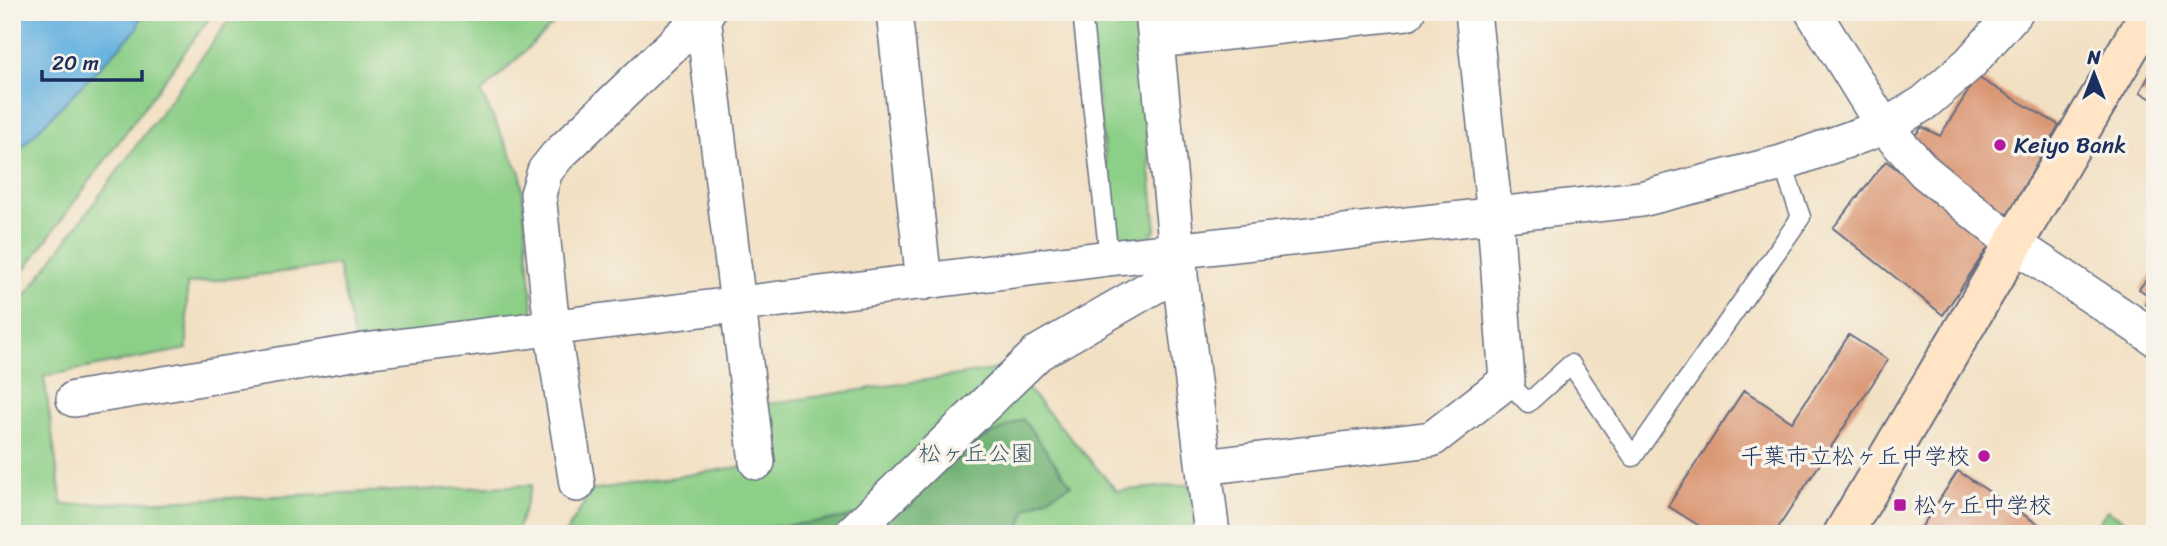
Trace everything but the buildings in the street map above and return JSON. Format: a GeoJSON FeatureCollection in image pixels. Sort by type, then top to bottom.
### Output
{"type":"FeatureCollection","features":[{"type":"Feature","properties":{"kind":"street"},"geometry":{"type":"LineString","coordinates":[[894,12],[924,282]]}},
{"type":"Feature","properties":{"kind":"street"},"geometry":{"type":"LineString","coordinates":[[1212,534],[1179,262],[1155,26],[1407,12]]}},
{"type":"Feature","properties":{"kind":"street"},"geometry":{"type":"LineString","coordinates":[[1204,467],[1432,439],[1507,381],[1495,216],[1473,12]]}},
{"type":"Feature","properties":{"kind":"street"},"geometry":{"type":"LineString","coordinates":[[1813,12],[1884,127],[1925,172],[2014,244],[2155,338]]}},
{"type":"Feature","properties":{"kind":"street"},"geometry":{"type":"LineString","coordinates":[[74,399],[364,351],[1109,258],[1179,262],[1495,216],[1641,199],[1782,163],[1884,127],[1924,103],[1952,79],[1970,63],[2015,12]]}},
{"type":"Feature","properties":{"kind":"street"},"geometry":{"type":"LineString","coordinates":[[1843,534],[2150,12]]}},
{"type":"Feature","properties":{"kind":"street"},"geometry":{"type":"LineString","coordinates":[[705,14],[757,462]]}},
{"type":"Feature","properties":{"kind":"street"},"geometry":{"type":"LineString","coordinates":[[577,484],[552,328],[538,194],[545,171],[557,156],[705,14]]}},
{"type":"Feature","properties":{"kind":"street"},"geometry":{"type":"LineString","coordinates":[[850,534],[1038,353],[1179,262]]}},
{"type":"Feature","properties":{"kind":"lane"},"geometry":{"type":"LineString","coordinates":[[1082,12],[1109,258]]}},
{"type":"Feature","properties":{"kind":"lane"},"geometry":{"type":"LineString","coordinates":[[1507,381],[1528,403],[1571,364],[1633,457],[1801,216],[1782,163]]}},
{"type":"Feature","properties":{"kind":"green space"},"geometry":{"type":"Polygon","coordinates":[[[12,12],[214,12],[12,287],[12,12]]]}},
{"type":"Feature","properties":{"kind":"green space"},"geometry":{"type":"Polygon","coordinates":[[[235,12],[566,12],[481,93],[521,175],[534,321],[355,344],[338,265],[187,284],[187,349],[44,376],[62,505],[532,485],[516,534],[12,534],[12,314],[235,12]]]}},
{"type":"Feature","properties":{"kind":"green space"},"geometry":{"type":"Polygon","coordinates":[[[1087,12],[1134,12],[1156,230],[1149,237],[1115,239],[1087,12]]]}},
{"type":"Feature","properties":{"kind":"green space","name":"松ヶ丘公園"},"geometry":{"type":"Polygon","coordinates":[[[1053,358],[1025,386],[1117,491],[1191,484],[1197,534],[565,534],[592,490],[771,462],[766,404],[999,369],[1053,358]]]}},
{"type":"Feature","properties":{"kind":"green space"},"geometry":{"type":"Polygon","coordinates":[[[1023,419],[1071,485],[1026,509],[1019,534],[709,534],[817,522],[910,507],[952,454],[1023,419]]]}},
{"type":"Feature","properties":{"kind":"green space"},"geometry":{"type":"Polygon","coordinates":[[[2107,510],[2146,534],[2091,534],[2107,510]]]}},
{"type":"Feature","properties":{"kind":"water"},"geometry":{"type":"Polygon","coordinates":[[[16,12],[142,12],[137,29],[12,157],[12,15],[16,12]]]}},
{"type":"Feature","properties":{"kind":"place","name":"Keiyo Bank"},"geometry":{"type":"Point","coordinates":[2000,145]}},
{"type":"Feature","properties":{"kind":"place","name":"千葉市立松ヶ丘中学校"},"geometry":{"type":"Point","coordinates":[1984,456]}},
{"type":"Feature","properties":{"kind":"place","name":"松ヶ丘中学校"},"geometry":{"type":"Point","coordinates":[1900,505]}}]}
